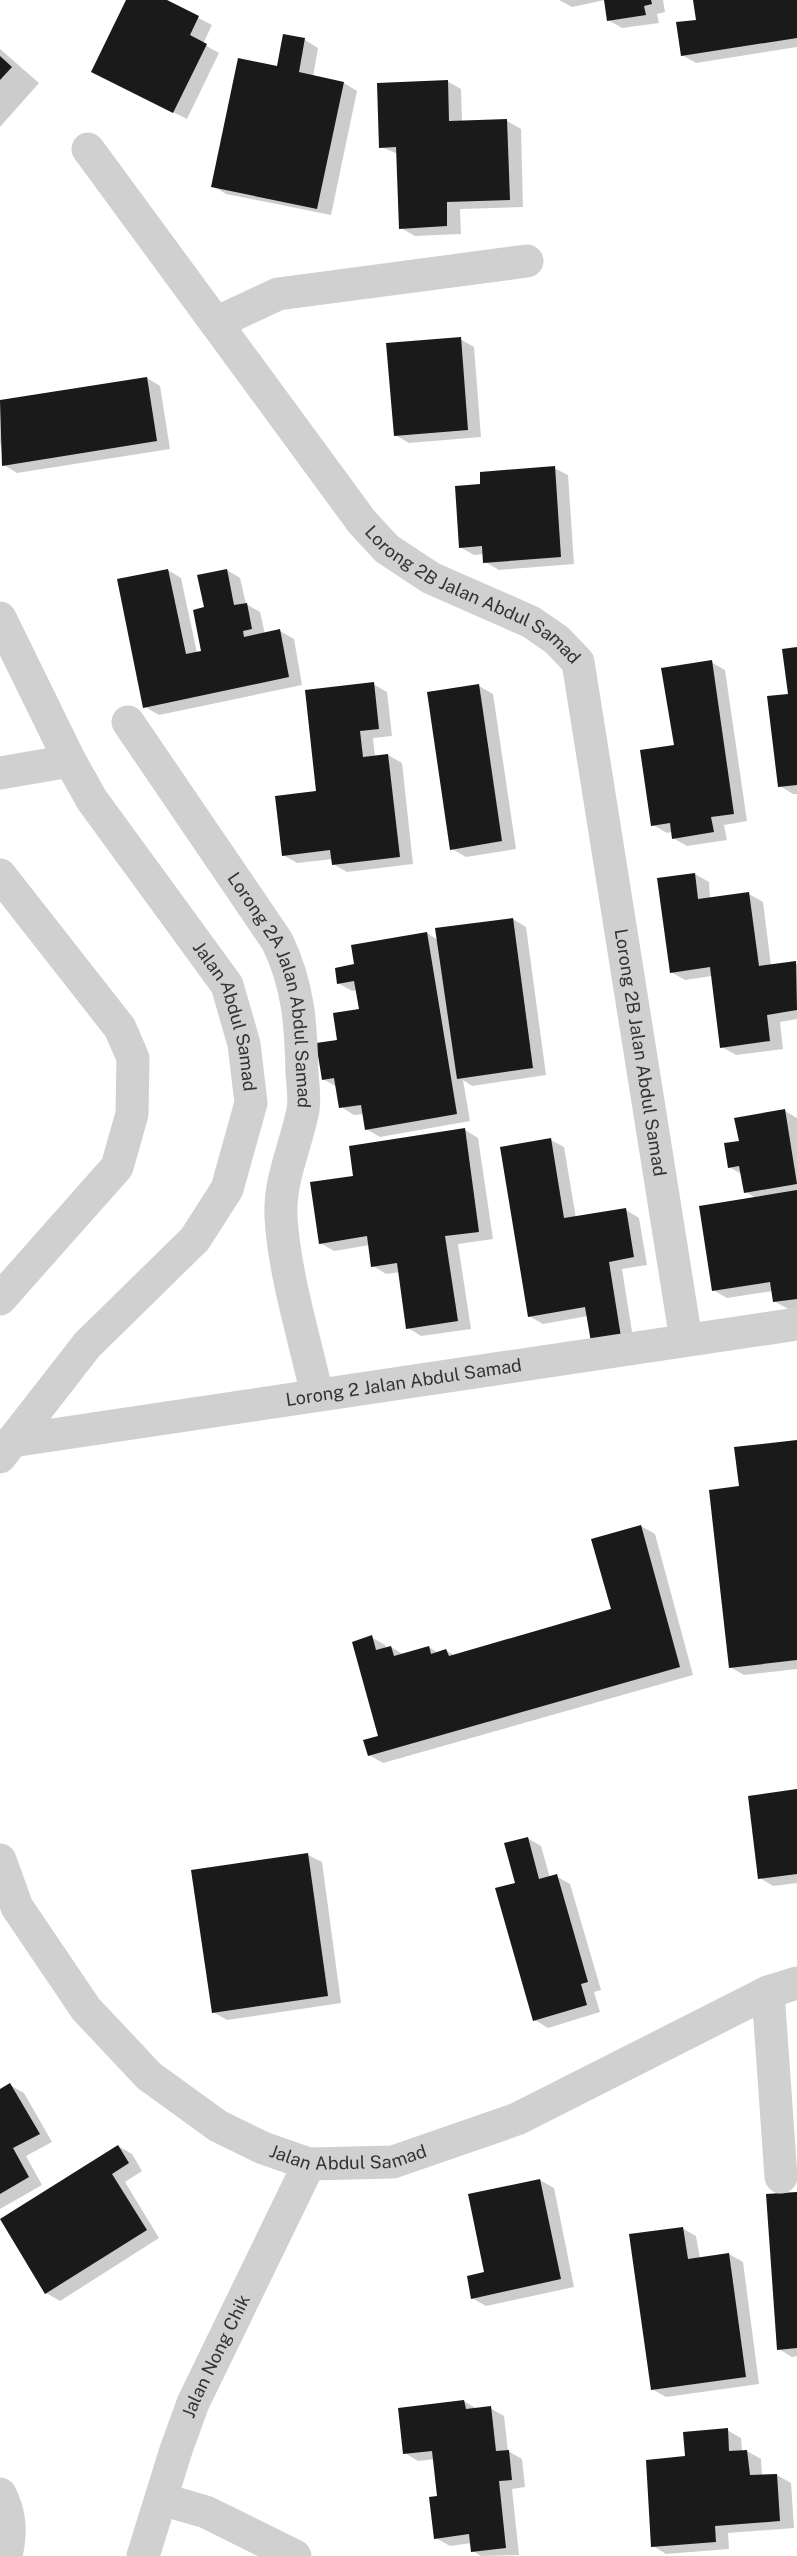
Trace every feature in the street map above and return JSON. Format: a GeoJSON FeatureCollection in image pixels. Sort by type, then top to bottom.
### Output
{"type":"FeatureCollection","features":[{"type":"Feature","properties":{"kind":"street","name":"Lorong 2B Jalan Abdul Samad"},"geometry":{"type":"LineString","coordinates":[[88,149],[362,522],[387,549],[430,579],[531,622],[558,640],[578,662],[686,1340]]}},
{"type":"Feature","properties":{"kind":"street"},"geometry":{"type":"LineString","coordinates":[[216,323],[278,294],[527,261]]}},
{"type":"Feature","properties":{"kind":"street","name":"Jalan Abdul Samad"},"geometry":{"type":"LineString","coordinates":[[0,618],[70,761],[92,800],[226,985],[244,1044],[251,1103],[227,1190],[195,1239],[87,1346],[6,1449]]}},
{"type":"Feature","properties":{"kind":"street","name":"Lorong 2A Jalan Abdul Samad"},"geometry":{"type":"LineString","coordinates":[[128,722],[277,941],[290,967],[296,991],[301,1039],[303,1108],[285,1176],[280,1215],[284,1249],[317,1395]]}},
{"type":"Feature","properties":{"kind":"street"},"geometry":{"type":"LineString","coordinates":[[0,773],[70,761]]}},
{"type":"Feature","properties":{"kind":"street"},"geometry":{"type":"LineString","coordinates":[[0,875],[120,1028],[133,1058],[132,1114],[117,1167],[0,1299]]}},
{"type":"Feature","properties":{"kind":"street","name":"Lorong 2 Jalan Abdul Samad"},"geometry":{"type":"LineString","coordinates":[[6,1449],[317,1395],[797,1324]]}},
{"type":"Feature","properties":{"kind":"street","name":"Jalan Abdul Samad"},"geometry":{"type":"LineString","coordinates":[[0,1860],[17,1907],[86,2009],[149,2076],[218,2126],[262,2148],[309,2164],[393,2162],[517,2119],[783,1987]]}},
{"type":"Feature","properties":{"kind":"street"},"geometry":{"type":"LineString","coordinates":[[781,2177],[783,1987]]}},
{"type":"Feature","properties":{"kind":"street","name":"Jalan Nong Chik"},"geometry":{"type":"LineString","coordinates":[[143,2556],[193,2403],[309,2164]]}},
{"type":"Feature","properties":{"kind":"street"},"geometry":{"type":"LineString","coordinates":[[0,2494],[7,2507],[11,2531],[6,2556]]}},
{"type":"Feature","properties":{"kind":"street"},"geometry":{"type":"LineString","coordinates":[[160,2499],[206,2512],[296,2556]]}},
{"type":"Feature","properties":{"kind":"building"},"geometry":{"type":"Polygon","coordinates":[[[126,0],[167,0],[199,16],[190,35],[207,44],[173,113],[91,72],[126,0]]]}},
{"type":"Feature","properties":{"kind":"building"},"geometry":{"type":"Polygon","coordinates":[[[604,0],[651,0],[652,4],[644,6],[646,15],[607,21],[604,0]]]}},
{"type":"Feature","properties":{"kind":"building"},"geometry":{"type":"Polygon","coordinates":[[[693,0],[797,0],[797,38],[681,56],[676,22],[696,20],[693,0]]]}},
{"type":"Feature","properties":{"kind":"building"},"geometry":{"type":"Polygon","coordinates":[[[283,34],[305,38],[299,72],[344,82],[317,209],[211,187],[238,58],[277,66],[283,34]]]}},
{"type":"Feature","properties":{"kind":"building"},"geometry":{"type":"Polygon","coordinates":[[[0,56],[12,67],[0,80],[0,56]]]}},
{"type":"Feature","properties":{"kind":"building"},"geometry":{"type":"Polygon","coordinates":[[[448,80],[449,121],[507,119],[510,200],[447,202],[447,226],[399,229],[396,147],[379,148],[377,83],[448,80]]]}},
{"type":"Feature","properties":{"kind":"building"},"geometry":{"type":"Polygon","coordinates":[[[461,337],[468,430],[394,436],[386,343],[461,337]]]}},
{"type":"Feature","properties":{"kind":"building"},"geometry":{"type":"Polygon","coordinates":[[[147,377],[157,441],[2,466],[0,400],[147,377]]]}},
{"type":"Feature","properties":{"kind":"building"},"geometry":{"type":"Polygon","coordinates":[[[555,466],[561,557],[483,563],[482,546],[459,548],[455,486],[480,484],[480,472],[555,466]]]}},
{"type":"Feature","properties":{"kind":"building"},"geometry":{"type":"Polygon","coordinates":[[[168,569],[186,654],[201,651],[193,610],[204,607],[197,575],[227,569],[234,605],[247,603],[252,629],[243,631],[244,637],[280,629],[289,677],[143,708],[117,579],[168,569]]]}},
{"type":"Feature","properties":{"kind":"building"},"geometry":{"type":"Polygon","coordinates":[[[797,647],[797,785],[778,787],[767,696],[788,694],[782,649],[797,647]]]}},
{"type":"Feature","properties":{"kind":"building"},"geometry":{"type":"Polygon","coordinates":[[[712,660],[734,814],[711,817],[714,832],[672,839],[670,823],[651,826],[640,750],[674,745],[661,668],[712,660]]]}},
{"type":"Feature","properties":{"kind":"building"},"geometry":{"type":"Polygon","coordinates":[[[374,682],[379,729],[360,731],[363,757],[388,754],[400,857],[332,865],[330,850],[282,856],[275,796],[316,791],[305,690],[374,682]]]}},
{"type":"Feature","properties":{"kind":"building"},"geometry":{"type":"Polygon","coordinates":[[[479,684],[502,841],[450,850],[427,692],[479,684]]]}},
{"type":"Feature","properties":{"kind":"building"},"geometry":{"type":"Polygon","coordinates":[[[695,873],[698,899],[749,892],[759,966],[796,961],[797,1010],[767,1015],[770,1041],[720,1048],[710,967],[670,973],[657,878],[695,873]]]}},
{"type":"Feature","properties":{"kind":"building"},"geometry":{"type":"Polygon","coordinates":[[[513,918],[533,1068],[457,1079],[435,928],[513,918]]]}},
{"type":"Feature","properties":{"kind":"building"},"geometry":{"type":"Polygon","coordinates":[[[427,932],[457,1114],[365,1130],[361,1105],[339,1108],[334,1078],[322,1080],[316,1043],[337,1040],[333,1013],[359,1009],[354,981],[337,984],[335,968],[354,964],[351,945],[427,932]]]}},
{"type":"Feature","properties":{"kind":"building"},"geometry":{"type":"Polygon","coordinates":[[[785,1109],[797,1184],[744,1193],[739,1166],[728,1168],[724,1143],[739,1141],[734,1118],[785,1109]]]}},
{"type":"Feature","properties":{"kind":"building"},"geometry":{"type":"Polygon","coordinates":[[[465,1128],[479,1232],[445,1236],[458,1321],[406,1329],[397,1263],[371,1267],[367,1236],[319,1244],[310,1182],[353,1176],[349,1146],[465,1128]]]}},
{"type":"Feature","properties":{"kind":"building"},"geometry":{"type":"Polygon","coordinates":[[[551,1138],[564,1218],[626,1208],[634,1257],[609,1262],[621,1337],[591,1342],[585,1307],[528,1317],[500,1147],[551,1138]]]}},
{"type":"Feature","properties":{"kind":"building"},"geometry":{"type":"Polygon","coordinates":[[[797,1190],[797,1299],[773,1302],[770,1282],[712,1291],[699,1206],[797,1190]]]}},
{"type":"Feature","properties":{"kind":"building"},"geometry":{"type":"Polygon","coordinates":[[[797,1440],[797,1660],[729,1668],[709,1490],[739,1486],[734,1447],[797,1440]]]}},
{"type":"Feature","properties":{"kind":"building"},"geometry":{"type":"Polygon","coordinates":[[[641,1525],[680,1667],[368,1756],[363,1740],[378,1736],[352,1642],[372,1635],[376,1650],[391,1646],[394,1656],[429,1646],[431,1654],[446,1649],[449,1656],[611,1609],[591,1539],[641,1525]]]}},
{"type":"Feature","properties":{"kind":"building"},"geometry":{"type":"Polygon","coordinates":[[[797,1789],[797,1874],[758,1879],[748,1796],[797,1789]]]}},
{"type":"Feature","properties":{"kind":"building"},"geometry":{"type":"Polygon","coordinates":[[[528,1837],[539,1879],[557,1874],[588,1982],[581,1984],[587,2005],[533,2021],[495,1888],[515,1883],[504,1843],[528,1837]]]}},
{"type":"Feature","properties":{"kind":"building"},"geometry":{"type":"Polygon","coordinates":[[[308,1853],[328,1996],[212,2013],[191,1870],[308,1853]]]}},
{"type":"Feature","properties":{"kind":"building"},"geometry":{"type":"Polygon","coordinates":[[[10,2083],[40,2134],[13,2148],[29,2177],[0,2194],[0,2089],[10,2083]]]}},
{"type":"Feature","properties":{"kind":"building"},"geometry":{"type":"Polygon","coordinates":[[[118,2145],[129,2163],[112,2174],[147,2230],[45,2294],[0,2219],[118,2145]]]}},
{"type":"Feature","properties":{"kind":"building"},"geometry":{"type":"Polygon","coordinates":[[[540,2179],[561,2279],[471,2299],[467,2276],[484,2272],[468,2194],[540,2179]]]}},
{"type":"Feature","properties":{"kind":"building"},"geometry":{"type":"Polygon","coordinates":[[[797,2192],[797,2348],[777,2350],[766,2194],[797,2192]]]}},
{"type":"Feature","properties":{"kind":"building"},"geometry":{"type":"Polygon","coordinates":[[[683,2227],[688,2259],[729,2253],[746,2377],[651,2390],[629,2234],[683,2227]]]}},
{"type":"Feature","properties":{"kind":"building"},"geometry":{"type":"Polygon","coordinates":[[[464,2400],[466,2409],[491,2406],[496,2451],[509,2450],[512,2480],[499,2481],[506,2548],[471,2552],[469,2534],[434,2539],[429,2497],[437,2496],[432,2451],[403,2454],[398,2408],[464,2400]]]}},
{"type":"Feature","properties":{"kind":"building"},"geometry":{"type":"Polygon","coordinates":[[[728,2428],[729,2451],[747,2450],[750,2475],[777,2474],[780,2521],[715,2526],[716,2542],[651,2547],[646,2460],[685,2456],[683,2432],[728,2428]]]}}]}
